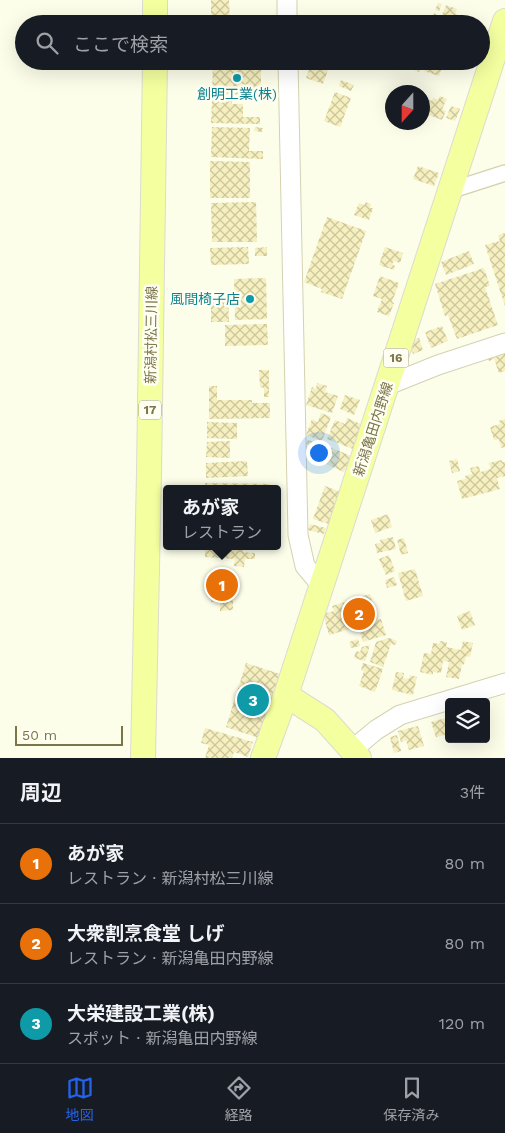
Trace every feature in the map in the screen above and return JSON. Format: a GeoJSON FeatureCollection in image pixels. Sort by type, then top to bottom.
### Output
{"type":"FeatureCollection","features":[{"type":"Feature","properties":{"kind":"main road"},"geometry":{"type":"LineString","coordinates":[[155,15],[156,0]]}},
{"type":"Feature","properties":{"kind":"main road","name":"新潟亀田内野線"},"geometry":{"type":"LineString","coordinates":[[490,67],[505,21]]}},
{"type":"Feature","properties":{"kind":"main road","name":"新潟村松三川線"},"geometry":{"type":"LineString","coordinates":[[142,758],[149,483],[155,70]]}},
{"type":"Feature","properties":{"kind":"main road","name":"新潟亀田内野線"},"geometry":{"type":"LineString","coordinates":[[263,758],[286,695],[388,385],[489,70]]}},
{"type":"Feature","properties":{"kind":"main road"},"geometry":{"type":"LineString","coordinates":[[286,695],[325,720],[355,754]]}},
{"type":"Feature","properties":{"kind":"street"},"geometry":{"type":"LineString","coordinates":[[287,0],[287,15]]}},
{"type":"Feature","properties":{"kind":"street"},"geometry":{"type":"LineString","coordinates":[[288,70],[298,535],[305,566],[322,585]]}},
{"type":"Feature","properties":{"kind":"street"},"geometry":{"type":"LineString","coordinates":[[449,191],[505,173]]}},
{"type":"Feature","properties":{"kind":"street"},"geometry":{"type":"LineString","coordinates":[[388,385],[505,343]]}},
{"type":"Feature","properties":{"kind":"street"},"geometry":{"type":"LineString","coordinates":[[355,754],[376,730],[400,715],[505,683]]}},
{"type":"Feature","properties":{"kind":"building"},"geometry":{"type":"Polygon","coordinates":[[[211,0],[229,0],[230,15],[211,15],[211,0]]]}},
{"type":"Feature","properties":{"kind":"building"},"geometry":{"type":"Polygon","coordinates":[[[438,3],[442,4],[439,11],[435,10],[438,3]]]}},
{"type":"Feature","properties":{"kind":"building"},"geometry":{"type":"Polygon","coordinates":[[[446,5],[457,9],[455,14],[458,15],[442,15],[446,5]]]}},
{"type":"Feature","properties":{"kind":"building","name":"創明工業(株)"},"geometry":{"type":"Polygon","coordinates":[[[213,70],[261,70],[261,95],[212,94],[213,70]]]}},
{"type":"Feature","properties":{"kind":"building"},"geometry":{"type":"Polygon","coordinates":[[[309,70],[328,70],[323,84],[306,78],[309,70]]]}},
{"type":"Feature","properties":{"kind":"building"},"geometry":{"type":"Polygon","coordinates":[[[424,70],[441,70],[439,76],[424,70]]]}},
{"type":"Feature","properties":{"kind":"building"},"geometry":{"type":"Polygon","coordinates":[[[341,80],[354,85],[351,91],[339,86],[341,80]]]}},
{"type":"Feature","properties":{"kind":"building"},"geometry":{"type":"Polygon","coordinates":[[[335,92],[351,98],[340,127],[324,121],[335,92]]]}},
{"type":"Feature","properties":{"kind":"building"},"geometry":{"type":"Polygon","coordinates":[[[440,96],[447,99],[442,109],[446,111],[442,120],[430,115],[430,100],[432,101],[433,98],[438,100],[440,96]]]}},
{"type":"Feature","properties":{"kind":"building"},"geometry":{"type":"Polygon","coordinates":[[[212,99],[232,100],[232,104],[243,104],[243,117],[260,117],[260,124],[211,123],[212,99]]]}},
{"type":"Feature","properties":{"kind":"building"},"geometry":{"type":"Polygon","coordinates":[[[451,106],[460,109],[455,121],[446,118],[451,106]]]}},
{"type":"Feature","properties":{"kind":"building"},"geometry":{"type":"Polygon","coordinates":[[[212,127],[250,128],[249,151],[263,151],[263,159],[211,157],[212,127]]]}},
{"type":"Feature","properties":{"kind":"building"},"geometry":{"type":"Polygon","coordinates":[[[255,127],[263,128],[262,132],[254,131],[255,127]]]}},
{"type":"Feature","properties":{"kind":"building"},"geometry":{"type":"Polygon","coordinates":[[[210,161],[250,162],[250,198],[210,198],[210,161]]]}},
{"type":"Feature","properties":{"kind":"building"},"geometry":{"type":"Polygon","coordinates":[[[418,166],[439,173],[434,186],[413,179],[418,166]]]}},
{"type":"Feature","properties":{"kind":"building"},"geometry":{"type":"Polygon","coordinates":[[[256,202],[257,242],[212,242],[211,203],[256,202]]]}},
{"type":"Feature","properties":{"kind":"building"},"geometry":{"type":"Polygon","coordinates":[[[365,202],[371,204],[370,208],[373,208],[369,220],[354,215],[359,203],[365,205],[365,202]]]}},
{"type":"Feature","properties":{"kind":"building"},"geometry":{"type":"Polygon","coordinates":[[[327,217],[366,231],[342,299],[321,292],[322,289],[304,282],[327,217]]]}},
{"type":"Feature","properties":{"kind":"building"},"geometry":{"type":"Polygon","coordinates":[[[505,233],[505,306],[485,245],[500,241],[498,235],[505,233]]]}},
{"type":"Feature","properties":{"kind":"building"},"geometry":{"type":"Polygon","coordinates":[[[248,247],[249,264],[211,265],[210,248],[248,247]]]}},
{"type":"Feature","properties":{"kind":"building"},"geometry":{"type":"Polygon","coordinates":[[[267,247],[267,256],[255,256],[255,248],[267,247]]]}},
{"type":"Feature","properties":{"kind":"building"},"geometry":{"type":"Polygon","coordinates":[[[385,247],[403,253],[400,263],[394,261],[392,264],[395,266],[394,270],[379,265],[385,247]]]}},
{"type":"Feature","properties":{"kind":"building"},"geometry":{"type":"Polygon","coordinates":[[[469,251],[474,264],[446,275],[441,262],[469,251]]]}},
{"type":"Feature","properties":{"kind":"building"},"geometry":{"type":"Polygon","coordinates":[[[484,268],[490,286],[485,287],[498,325],[457,339],[448,315],[445,316],[435,284],[484,268]]]}},
{"type":"Feature","properties":{"kind":"building"},"geometry":{"type":"Polygon","coordinates":[[[380,276],[399,283],[389,316],[377,312],[382,299],[373,296],[380,276]]]}},
{"type":"Feature","properties":{"kind":"building","name":"風間椅子店"},"geometry":{"type":"Polygon","coordinates":[[[266,278],[267,319],[235,320],[234,279],[266,278]]]}},
{"type":"Feature","properties":{"kind":"building"},"geometry":{"type":"Polygon","coordinates":[[[211,292],[228,292],[229,322],[211,322],[211,292]]]}},
{"type":"Feature","properties":{"kind":"building"},"geometry":{"type":"Polygon","coordinates":[[[267,324],[268,345],[225,346],[225,325],[267,324]]]}},
{"type":"Feature","properties":{"kind":"building"},"geometry":{"type":"Polygon","coordinates":[[[442,326],[448,341],[431,348],[425,332],[442,326]]]}},
{"type":"Feature","properties":{"kind":"building"},"geometry":{"type":"Polygon","coordinates":[[[419,338],[423,350],[413,354],[408,341],[419,338]]]}},
{"type":"Feature","properties":{"kind":"building"},"geometry":{"type":"Polygon","coordinates":[[[505,347],[505,371],[499,373],[494,359],[489,361],[486,355],[505,347]]]}},
{"type":"Feature","properties":{"kind":"building"},"geometry":{"type":"Polygon","coordinates":[[[259,370],[269,370],[269,397],[264,397],[264,388],[260,387],[259,370]]]}},
{"type":"Feature","properties":{"kind":"building"},"geometry":{"type":"Polygon","coordinates":[[[317,383],[327,386],[325,392],[338,396],[332,413],[306,405],[312,387],[316,389],[317,383]]]}},
{"type":"Feature","properties":{"kind":"building"},"geometry":{"type":"Polygon","coordinates":[[[209,386],[217,386],[217,400],[252,400],[252,403],[270,403],[270,418],[209,419],[209,386]]]}},
{"type":"Feature","properties":{"kind":"building"},"geometry":{"type":"Polygon","coordinates":[[[345,395],[360,400],[354,415],[340,409],[345,395]]]}},
{"type":"Feature","properties":{"kind":"building"},"geometry":{"type":"Polygon","coordinates":[[[321,413],[331,417],[322,441],[306,435],[312,419],[318,422],[321,413]]]}},
{"type":"Feature","properties":{"kind":"building"},"geometry":{"type":"Polygon","coordinates":[[[347,418],[363,425],[353,449],[327,439],[335,420],[345,424],[347,418]]]}},
{"type":"Feature","properties":{"kind":"building"},"geometry":{"type":"Polygon","coordinates":[[[505,419],[505,447],[501,448],[499,439],[494,440],[490,427],[500,424],[499,421],[505,419]]]}},
{"type":"Feature","properties":{"kind":"building"},"geometry":{"type":"Polygon","coordinates":[[[207,422],[237,423],[237,439],[207,438],[207,422]]]}},
{"type":"Feature","properties":{"kind":"building"},"geometry":{"type":"Polygon","coordinates":[[[308,440],[323,445],[321,449],[319,448],[315,457],[306,454],[309,445],[306,444],[308,440]]]}},
{"type":"Feature","properties":{"kind":"building"},"geometry":{"type":"Polygon","coordinates":[[[230,441],[230,458],[206,457],[207,442],[230,441]]]}},
{"type":"Feature","properties":{"kind":"building"},"geometry":{"type":"Polygon","coordinates":[[[325,445],[351,456],[344,472],[319,461],[325,445]]]}},
{"type":"Feature","properties":{"kind":"building"},"geometry":{"type":"Polygon","coordinates":[[[457,459],[460,471],[452,473],[449,461],[457,459]]]}},
{"type":"Feature","properties":{"kind":"building"},"geometry":{"type":"Polygon","coordinates":[[[502,460],[502,462],[505,462],[505,476],[497,478],[500,489],[462,499],[457,481],[465,479],[465,476],[472,474],[470,468],[479,466],[480,472],[491,469],[489,463],[502,460]]]}},
{"type":"Feature","properties":{"kind":"building"},"geometry":{"type":"Polygon","coordinates":[[[247,461],[248,476],[206,478],[206,463],[247,461]]]}},
{"type":"Feature","properties":{"kind":"building"},"geometry":{"type":"Polygon","coordinates":[[[205,483],[270,484],[270,485],[205,485],[205,483]]]}},
{"type":"Feature","properties":{"kind":"building"},"geometry":{"type":"Polygon","coordinates":[[[325,486],[341,492],[329,524],[313,519],[325,486]]]}},
{"type":"Feature","properties":{"kind":"building"},"geometry":{"type":"Polygon","coordinates":[[[388,514],[392,527],[375,533],[371,520],[388,514]]]}},
{"type":"Feature","properties":{"kind":"building"},"geometry":{"type":"Polygon","coordinates":[[[310,524],[326,528],[324,534],[308,530],[310,524]]]}},
{"type":"Feature","properties":{"kind":"building"},"geometry":{"type":"Polygon","coordinates":[[[393,537],[396,549],[377,553],[375,544],[381,543],[380,540],[393,537]]]}},
{"type":"Feature","properties":{"kind":"building"},"geometry":{"type":"Polygon","coordinates":[[[404,538],[408,553],[401,555],[397,540],[404,538]]]}},
{"type":"Feature","properties":{"kind":"building"},"geometry":{"type":"Polygon","coordinates":[[[205,550],[243,550],[243,552],[255,553],[255,559],[245,559],[244,567],[234,566],[235,559],[205,557],[205,550]]]}},
{"type":"Feature","properties":{"kind":"building"},"geometry":{"type":"Polygon","coordinates":[[[389,555],[395,571],[386,575],[379,559],[389,555]]]}},
{"type":"Feature","properties":{"kind":"building"},"geometry":{"type":"Polygon","coordinates":[[[415,569],[423,596],[406,601],[398,573],[415,569]]]}},
{"type":"Feature","properties":{"kind":"building"},"geometry":{"type":"Polygon","coordinates":[[[210,571],[233,571],[233,610],[220,611],[220,602],[211,602],[210,571]]]}},
{"type":"Feature","properties":{"kind":"building"},"geometry":{"type":"Polygon","coordinates":[[[394,577],[397,585],[387,588],[385,580],[394,577]]]}},
{"type":"Feature","properties":{"kind":"building"},"geometry":{"type":"Polygon","coordinates":[[[370,594],[378,620],[381,619],[386,635],[363,642],[360,633],[365,631],[363,625],[329,635],[323,614],[334,611],[332,606],[370,594]]]}},
{"type":"Feature","properties":{"kind":"building"},"geometry":{"type":"Polygon","coordinates":[[[470,611],[475,625],[462,630],[457,616],[470,611]]]}},
{"type":"Feature","properties":{"kind":"building"},"geometry":{"type":"Polygon","coordinates":[[[389,638],[397,641],[395,645],[391,644],[383,667],[370,662],[376,642],[389,638]]]}},
{"type":"Feature","properties":{"kind":"building"},"geometry":{"type":"Polygon","coordinates":[[[358,639],[360,646],[351,648],[349,642],[358,639]]]}},
{"type":"Feature","properties":{"kind":"building"},"geometry":{"type":"Polygon","coordinates":[[[440,641],[447,642],[446,647],[461,650],[463,641],[473,643],[470,657],[466,656],[464,665],[462,664],[459,679],[446,677],[449,662],[443,661],[441,673],[433,672],[433,675],[420,672],[424,653],[431,654],[433,643],[439,644],[440,641]]]}},
{"type":"Feature","properties":{"kind":"building"},"geometry":{"type":"Polygon","coordinates":[[[370,645],[365,661],[354,658],[356,651],[360,652],[362,647],[370,645]]]}},
{"type":"Feature","properties":{"kind":"building"},"geometry":{"type":"Polygon","coordinates":[[[246,663],[280,674],[259,738],[226,727],[246,663]]]}},
{"type":"Feature","properties":{"kind":"building"},"geometry":{"type":"Polygon","coordinates":[[[363,663],[383,669],[375,692],[359,686],[364,671],[361,670],[363,663]]]}},
{"type":"Feature","properties":{"kind":"building"},"geometry":{"type":"Polygon","coordinates":[[[396,672],[404,673],[403,678],[409,679],[410,675],[417,677],[413,695],[392,690],[396,672]]]}},
{"type":"Feature","properties":{"kind":"building"},"geometry":{"type":"Polygon","coordinates":[[[445,718],[445,735],[436,737],[431,722],[445,718]]]}},
{"type":"Feature","properties":{"kind":"building"},"geometry":{"type":"Polygon","coordinates":[[[418,726],[424,746],[409,750],[406,740],[401,742],[398,731],[418,726]]]}},
{"type":"Feature","properties":{"kind":"building"},"geometry":{"type":"Polygon","coordinates":[[[205,728],[253,742],[248,757],[234,752],[232,758],[205,758],[209,745],[201,743],[205,728]]]}},
{"type":"Feature","properties":{"kind":"building"},"geometry":{"type":"Polygon","coordinates":[[[397,735],[401,751],[394,753],[390,737],[397,735]]]}},
{"type":"Feature","properties":{"kind":"place","name":"創明工業(株)"},"geometry":{"type":"Point","coordinates":[237,78]}},
{"type":"Feature","properties":{"kind":"place","name":"風間椅子店"},"geometry":{"type":"Point","coordinates":[250,299]}},
{"type":"Feature","properties":{"kind":"place","name":"あが家"},"geometry":{"type":"Point","coordinates":[222,585]}},
{"type":"Feature","properties":{"kind":"place","name":"大衆割烹食堂 しげ"},"geometry":{"type":"Point","coordinates":[359,614]}},
{"type":"Feature","properties":{"kind":"place","name":"大栄建設工業(株)"},"geometry":{"type":"Point","coordinates":[253,700]}}]}
